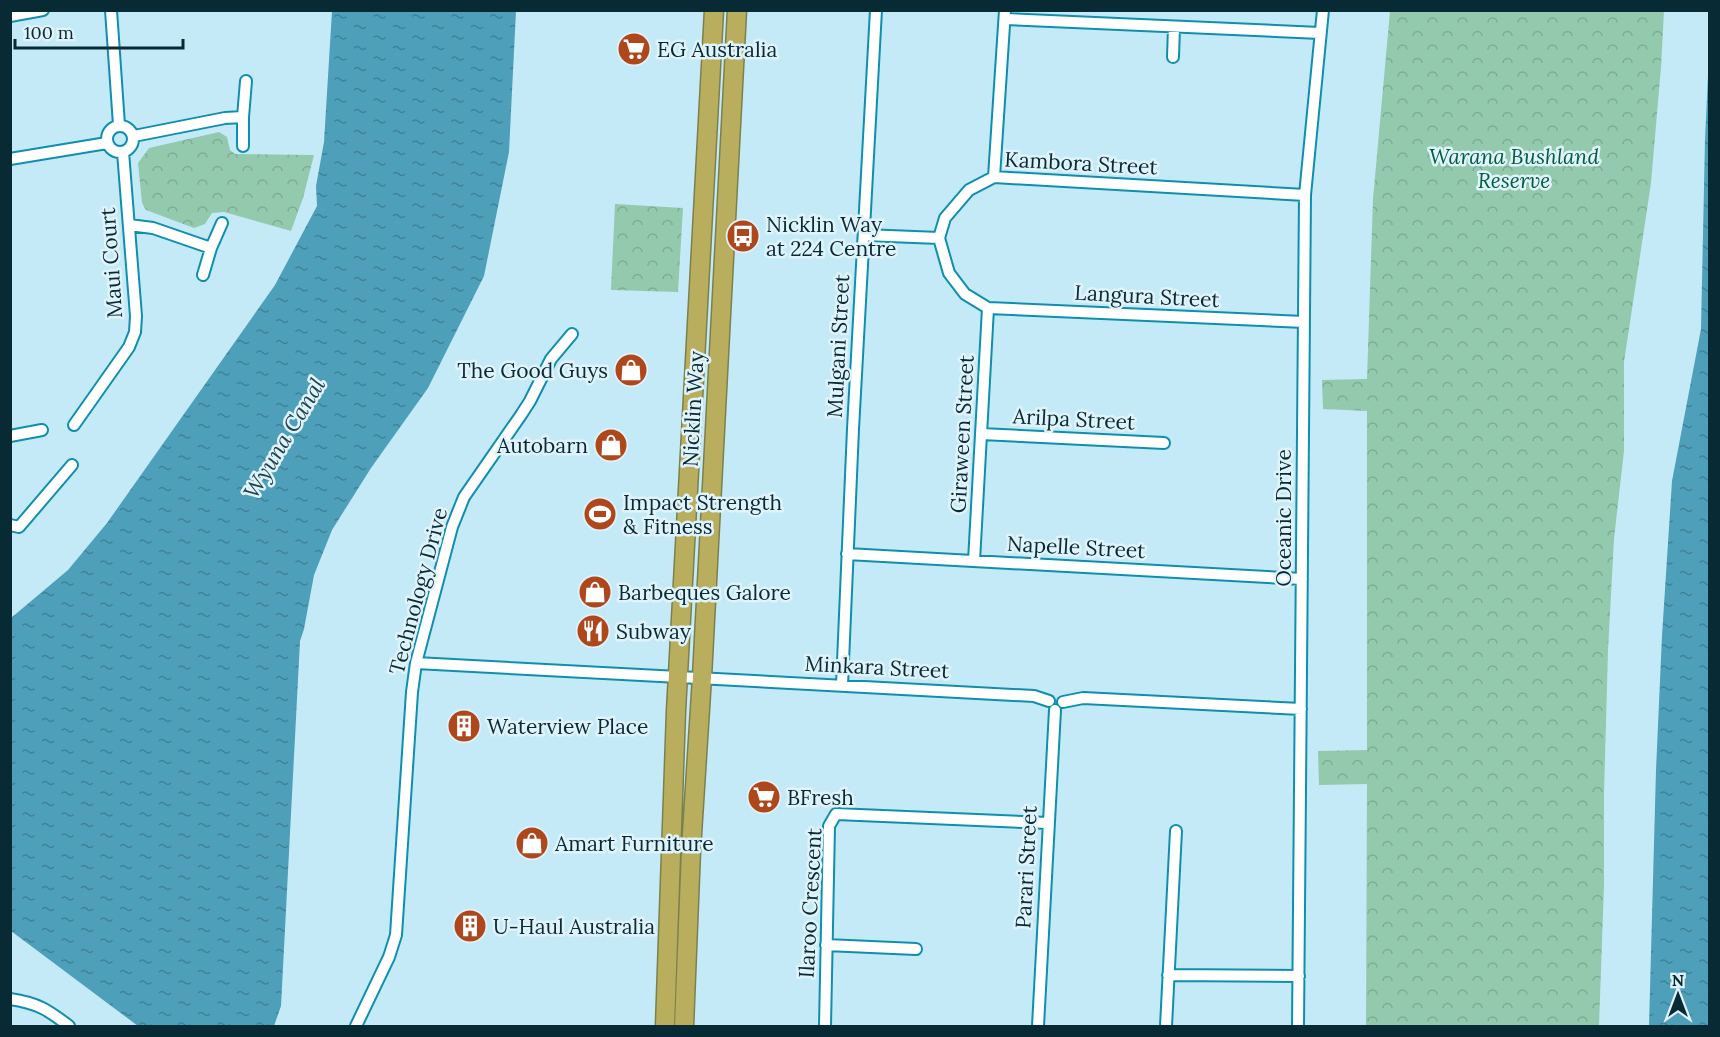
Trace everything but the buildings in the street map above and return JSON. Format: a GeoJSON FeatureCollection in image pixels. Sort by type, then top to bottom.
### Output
{"type":"FeatureCollection","features":[{"type":"Feature","properties":{"kind":"highway","name":"Nicklin Way"},"geometry":{"type":"LineString","coordinates":[[664,1026],[678,676],[714,10]]}},
{"type":"Feature","properties":{"kind":"highway","name":"Nicklin Way"},"geometry":{"type":"LineString","coordinates":[[684,1026],[691,850],[737,10]]}},
{"type":"Feature","properties":{"kind":"street"},"geometry":{"type":"LineString","coordinates":[[10,16],[43,10]]}},
{"type":"Feature","properties":{"kind":"street"},"geometry":{"type":"LineString","coordinates":[[111,10],[119,125]]}},
{"type":"Feature","properties":{"kind":"street","name":"Mulgani Street"},"geometry":{"type":"LineString","coordinates":[[842,685],[876,10]]}},
{"type":"Feature","properties":{"kind":"street","name":"Oceanic Drive"},"geometry":{"type":"LineString","coordinates":[[1298,1026],[1305,195],[1323,10]]}},
{"type":"Feature","properties":{"kind":"street"},"geometry":{"type":"LineString","coordinates":[[994,177],[1005,15],[1174,27],[1320,33]]}},
{"type":"Feature","properties":{"kind":"street"},"geometry":{"type":"LineString","coordinates":[[1173,57],[1174,27]]}},
{"type":"Feature","properties":{"kind":"street"},"geometry":{"type":"LineString","coordinates":[[243,146],[246,81]]}},
{"type":"Feature","properties":{"kind":"street"},"geometry":{"type":"LineString","coordinates":[[134,136],[225,118],[243,117]]}},
{"type":"Feature","properties":{"kind":"street"},"geometry":{"type":"LineString","coordinates":[[119,125],[127,127],[134,136],[133,144],[123,152],[112,149],[107,143],[109,131],[119,125]]}},
{"type":"Feature","properties":{"kind":"street"},"geometry":{"type":"LineString","coordinates":[[10,159],[107,143]]}},
{"type":"Feature","properties":{"kind":"street","name":"Maui Court"},"geometry":{"type":"LineString","coordinates":[[74,425],[129,347],[135,332],[136,316],[123,152]]}},
{"type":"Feature","properties":{"kind":"street","name":"Kambora Street"},"geometry":{"type":"LineString","coordinates":[[939,238],[945,218],[969,190],[994,177],[1305,195]]}},
{"type":"Feature","properties":{"kind":"street"},"geometry":{"type":"LineString","coordinates":[[203,275],[222,223]]}},
{"type":"Feature","properties":{"kind":"street"},"geometry":{"type":"LineString","coordinates":[[129,225],[153,228],[211,248]]}},
{"type":"Feature","properties":{"kind":"street"},"geometry":{"type":"LineString","coordinates":[[864,236],[939,238],[949,273],[965,294],[988,308]]}},
{"type":"Feature","properties":{"kind":"street","name":"Langura Street"},"geometry":{"type":"LineString","coordinates":[[988,308],[1304,322]]}},
{"type":"Feature","properties":{"kind":"street","name":"Giraween Street"},"geometry":{"type":"LineString","coordinates":[[974,561],[988,308]]}},
{"type":"Feature","properties":{"kind":"street","name":"Technology Drive"},"geometry":{"type":"LineString","coordinates":[[356,1026],[389,957],[396,934],[412,692],[416,663],[452,527],[464,497],[526,408],[551,358],[572,334]]}},
{"type":"Feature","properties":{"kind":"street"},"geometry":{"type":"LineString","coordinates":[[10,436],[42,430]]}},
{"type":"Feature","properties":{"kind":"street","name":"Arilpa Street"},"geometry":{"type":"LineString","coordinates":[[981,434],[1164,443]]}},
{"type":"Feature","properties":{"kind":"street"},"geometry":{"type":"LineString","coordinates":[[10,525],[19,527],[72,465]]}},
{"type":"Feature","properties":{"kind":"street","name":"Napelle Street"},"geometry":{"type":"LineString","coordinates":[[847,554],[1302,579]]}},
{"type":"Feature","properties":{"kind":"street","name":"Minkara Street"},"geometry":{"type":"LineString","coordinates":[[416,663],[1034,696],[1056,704],[1083,698],[1301,709]]}},
{"type":"Feature","properties":{"kind":"street","name":"Parari Street"},"geometry":{"type":"LineString","coordinates":[[1038,1026],[1056,704]]}},
{"type":"Feature","properties":{"kind":"street","name":"Ilaroo Crescent"},"geometry":{"type":"LineString","coordinates":[[825,1026],[829,826],[836,814],[1048,823]]}},
{"type":"Feature","properties":{"kind":"street"},"geometry":{"type":"LineString","coordinates":[[1166,1026],[1176,831]]}},
{"type":"Feature","properties":{"kind":"street"},"geometry":{"type":"LineString","coordinates":[[826,945],[916,949]]}},
{"type":"Feature","properties":{"kind":"street"},"geometry":{"type":"LineString","coordinates":[[1168,975],[1299,976]]}},
{"type":"Feature","properties":{"kind":"street"},"geometry":{"type":"LineString","coordinates":[[10,999],[29,1002],[48,1010],[69,1026]]}},
{"type":"Feature","properties":{"kind":"green space","name":"Warana Bushland Reserve"},"geometry":{"type":"Polygon","coordinates":[[[1390,11],[1664,11],[1651,183],[1624,362],[1624,451],[1614,539],[1608,650],[1599,1026],[1366,1026],[1367,784],[1319,785],[1318,751],[1367,750],[1367,411],[1323,409],[1322,380],[1367,379],[1373,199],[1390,11]]]}},
{"type":"Feature","properties":{"kind":"green space"},"geometry":{"type":"Polygon","coordinates":[[[219,132],[227,137],[230,150],[235,154],[314,155],[303,198],[291,231],[224,212],[212,213],[205,224],[194,228],[146,210],[142,203],[138,163],[149,148],[219,132]]]}},
{"type":"Feature","properties":{"kind":"green space"},"geometry":{"type":"Polygon","coordinates":[[[615,204],[683,208],[678,292],[611,290],[615,204]]]}},
{"type":"Feature","properties":{"kind":"water","name":"Wyuna Canal"},"geometry":{"type":"Polygon","coordinates":[[[332,11],[516,11],[509,152],[484,276],[428,388],[371,468],[332,530],[314,575],[300,641],[281,1006],[274,1026],[138,1026],[11,931],[11,618],[68,570],[107,523],[275,285],[317,206],[316,186],[324,142],[332,11]]]}},
{"type":"Feature","properties":{"kind":"water"},"geometry":{"type":"Polygon","coordinates":[[[1709,54],[1709,1026],[1649,1026],[1662,636],[1672,481],[1701,329],[1709,54]]]}},
{"type":"Feature","properties":{"kind":"place","name":"EG Australia"},"geometry":{"type":"Point","coordinates":[634,49]}},
{"type":"Feature","properties":{"kind":"place","name":"Nicklin Way at 224 Centre"},"geometry":{"type":"Point","coordinates":[743,236]}},
{"type":"Feature","properties":{"kind":"place","name":"The Good Guys"},"geometry":{"type":"Point","coordinates":[631,370]}},
{"type":"Feature","properties":{"kind":"place","name":"Autobarn"},"geometry":{"type":"Point","coordinates":[611,445]}},
{"type":"Feature","properties":{"kind":"place","name":"Impact Strength & Fitness"},"geometry":{"type":"Point","coordinates":[600,514]}},
{"type":"Feature","properties":{"kind":"place","name":"Barbeques Galore"},"geometry":{"type":"Point","coordinates":[595,592]}},
{"type":"Feature","properties":{"kind":"place","name":"Subway"},"geometry":{"type":"Point","coordinates":[593,631]}},
{"type":"Feature","properties":{"kind":"place","name":"Waterview Place"},"geometry":{"type":"Point","coordinates":[464,726]}},
{"type":"Feature","properties":{"kind":"place","name":"BFresh"},"geometry":{"type":"Point","coordinates":[764,797]}},
{"type":"Feature","properties":{"kind":"place","name":"Amart Furniture"},"geometry":{"type":"Point","coordinates":[532,843]}},
{"type":"Feature","properties":{"kind":"place","name":"U-Haul Australia"},"geometry":{"type":"Point","coordinates":[470,926]}}]}
